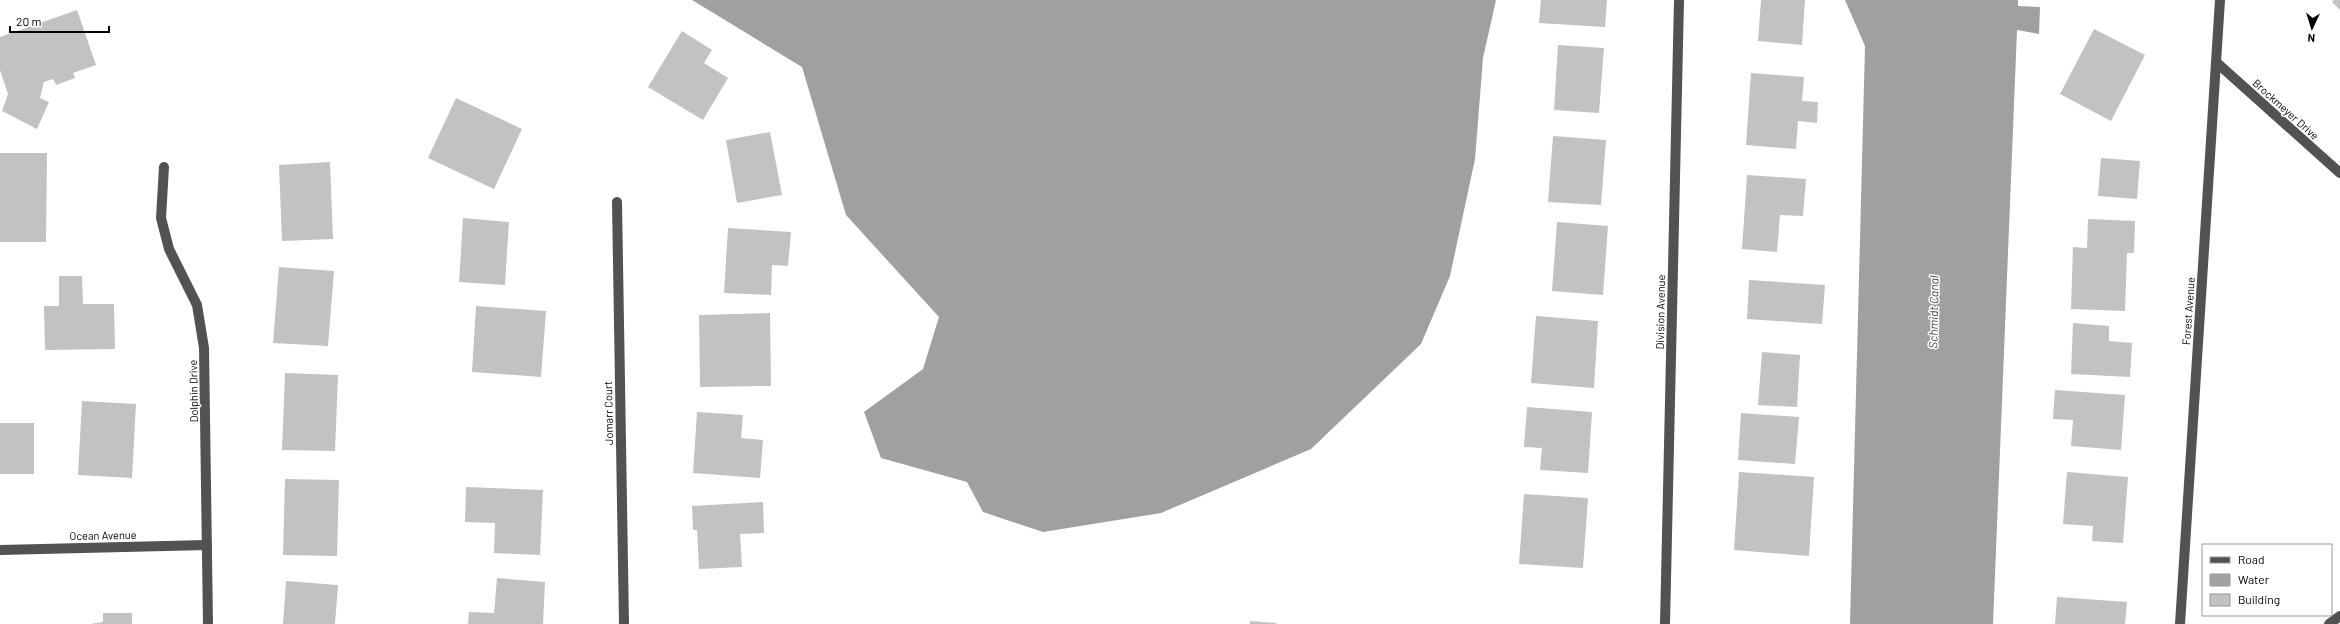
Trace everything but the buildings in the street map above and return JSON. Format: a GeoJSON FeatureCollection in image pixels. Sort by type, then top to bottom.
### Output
{"type":"FeatureCollection","features":[{"type":"Feature","properties":{"kind":"street","name":"Division Avenue"},"geometry":{"type":"LineString","coordinates":[[1666,624],[1678,0]]}},
{"type":"Feature","properties":{"kind":"street","name":"Forest Avenue"},"geometry":{"type":"LineString","coordinates":[[2180,624],[2220,0]]}},
{"type":"Feature","properties":{"kind":"street","name":"Brockmeyer Drive"},"geometry":{"type":"LineString","coordinates":[[2216,62],[2340,173]]}},
{"type":"Feature","properties":{"kind":"street","name":"Dolphin Drive"},"geometry":{"type":"LineString","coordinates":[[164,167],[162,218],[169,249],[197,305],[204,348],[208,624]]}},
{"type":"Feature","properties":{"kind":"street","name":"Jomarr Court"},"geometry":{"type":"LineString","coordinates":[[617,202],[624,624]]}},
{"type":"Feature","properties":{"kind":"street","name":"Ocean Avenue"},"geometry":{"type":"LineString","coordinates":[[0,550],[206,545]]}},
{"type":"Feature","properties":{"kind":"street"},"geometry":{"type":"LineString","coordinates":[[2329,624],[2340,616]]}},
{"type":"Feature","properties":{"kind":"water"},"geometry":{"type":"Polygon","coordinates":[[[692,0],[1496,0],[1483,58],[1475,159],[1450,276],[1421,344],[1311,449],[1161,513],[1043,532],[983,512],[967,482],[881,458],[864,412],[923,369],[939,317],[846,215],[802,67],[692,0]]]}},
{"type":"Feature","properties":{"kind":"water","name":"Schmidt Canal"},"geometry":{"type":"Polygon","coordinates":[[[1845,0],[2018,0],[2018,6],[2040,7],[2039,34],[2017,30],[1993,624],[1850,624],[1865,46],[1845,0]]]}}]}
